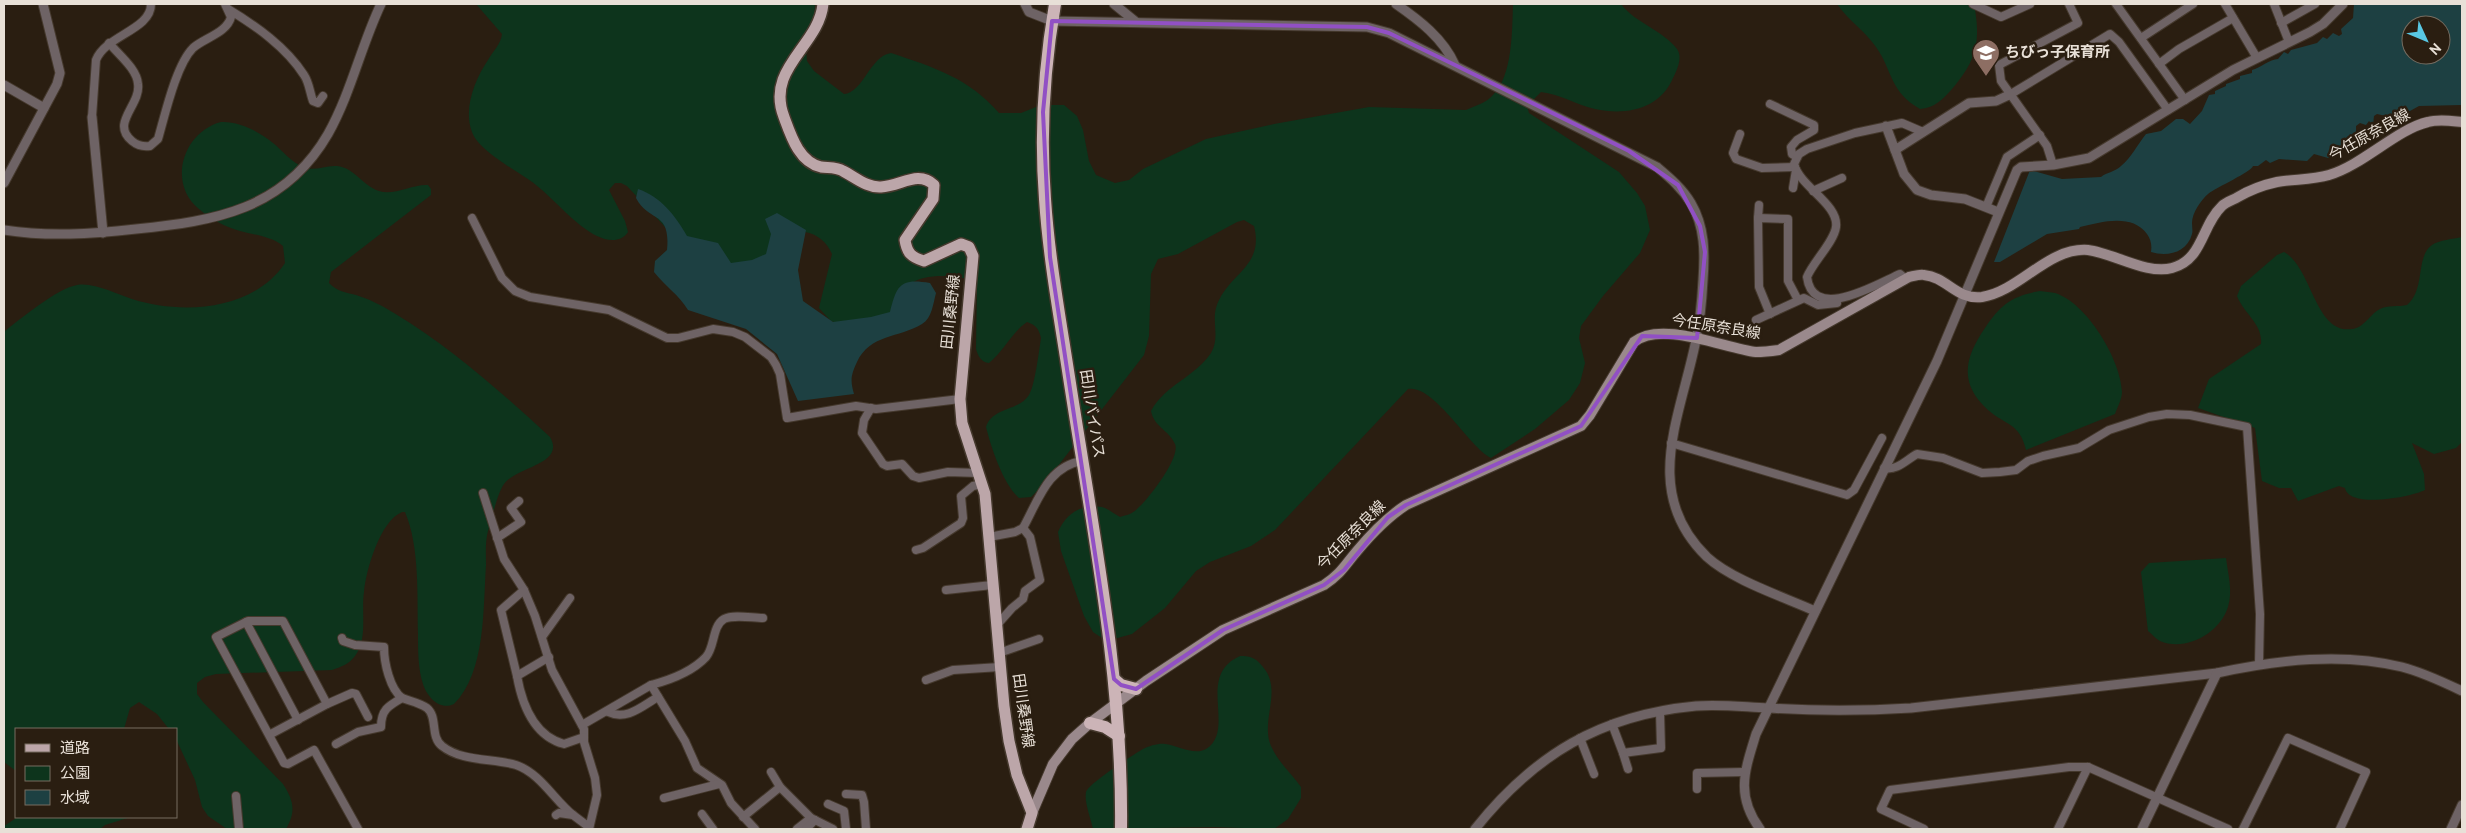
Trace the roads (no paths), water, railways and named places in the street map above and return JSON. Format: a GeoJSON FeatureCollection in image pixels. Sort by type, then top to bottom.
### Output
{"type":"FeatureCollection","features":[{"type":"Feature","properties":{"kind":"highway","name":"田川バイパス"},"geometry":{"type":"LineString","coordinates":[[1055,4],[1043,112],[1044,198],[1050,257],[1114,679],[1119,736],[1121,829]]}},
{"type":"Feature","properties":{"kind":"highway"},"geometry":{"type":"LineString","coordinates":[[1114,679],[1121,685],[1136,689]]}},
{"type":"Feature","properties":{"kind":"highway"},"geometry":{"type":"LineString","coordinates":[[1090,723],[1105,727],[1119,736]]}},
{"type":"Feature","properties":{"kind":"main road","name":"田川桑野線"},"geometry":{"type":"LineString","coordinates":[[823,4],[822,13],[793,60],[780,86],[779,105],[795,144],[806,160],[819,167],[840,169],[868,185],[879,187],[892,186],[919,177],[928,179],[934,185],[933,199],[905,240],[907,251],[913,258],[924,261],[961,244],[969,247],[973,256],[960,399],[962,423],[985,494],[992,585],[1009,741],[1032,813]]}},
{"type":"Feature","properties":{"kind":"main road","name":"今任原奈良線"},"geometry":{"type":"LineString","coordinates":[[1032,813],[1053,764],[1072,739],[1090,723],[1136,689],[1223,630],[1324,585],[1336,577],[1375,530],[1388,517],[1406,505],[1580,426],[1590,415],[1634,342],[1642,336],[1650,334],[1697,338],[1757,352],[1779,350],[1906,279],[1924,275],[1936,278],[1964,296],[1982,297],[2002,292],[2071,251],[2088,250],[2159,270],[2173,268],[2191,259],[2198,249],[2207,224],[2222,205],[2254,189],[2277,182],[2329,175],[2375,152],[2417,125],[2430,121],[2462,122]]}},
{"type":"Feature","properties":{"kind":"main road"},"geometry":{"type":"LineString","coordinates":[[1027,829],[1032,813]]}},
{"type":"Feature","properties":{"kind":"street"},"geometry":{"type":"LineString","coordinates":[[4,183],[57,84],[60,73],[43,4]]}},
{"type":"Feature","properties":{"kind":"street"},"geometry":{"type":"LineString","coordinates":[[103,233],[92,117],[96,60],[102,48],[144,21],[151,4]]}},
{"type":"Feature","properties":{"kind":"street"},"geometry":{"type":"LineString","coordinates":[[4,230],[61,236],[194,223],[221,217],[264,198],[283,185],[316,152],[328,134],[341,107],[381,4]]}},
{"type":"Feature","properties":{"kind":"street"},"geometry":{"type":"LineString","coordinates":[[1025,4],[1029,12],[1052,21],[1367,27],[1389,33],[1629,151],[1657,167],[1678,185],[1691,203],[1697,218],[1705,252],[1697,338],[1671,443],[1669,479],[1675,508],[1688,534],[1707,557],[1726,571],[1815,611]]}},
{"type":"Feature","properties":{"kind":"street"},"geometry":{"type":"LineString","coordinates":[[1114,4],[1136,22]]}},
{"type":"Feature","properties":{"kind":"street"},"geometry":{"type":"LineString","coordinates":[[1396,4],[1436,36],[1449,52],[1454,65]]}},
{"type":"Feature","properties":{"kind":"street"},"geometry":{"type":"LineString","coordinates":[[1979,4],[2001,17],[2030,4]]}},
{"type":"Feature","properties":{"kind":"street"},"geometry":{"type":"LineString","coordinates":[[2053,165],[2051,155],[2040,135],[2002,80],[1999,65],[2078,23],[2069,4]]}},
{"type":"Feature","properties":{"kind":"street"},"geometry":{"type":"LineString","coordinates":[[2128,4],[2118,6],[2184,100]]}},
{"type":"Feature","properties":{"kind":"street"},"geometry":{"type":"LineString","coordinates":[[2140,38],[2193,4]]}},
{"type":"Feature","properties":{"kind":"street"},"geometry":{"type":"LineString","coordinates":[[2225,4],[2257,58]]}},
{"type":"Feature","properties":{"kind":"street"},"geometry":{"type":"LineString","coordinates":[[2276,4],[2281,24],[2289,42]]}},
{"type":"Feature","properties":{"kind":"street"},"geometry":{"type":"LineString","coordinates":[[2281,24],[2315,4]]}},
{"type":"Feature","properties":{"kind":"street"},"geometry":{"type":"LineString","coordinates":[[1760,829],[1748,806],[1743,788],[1745,772],[1756,734],[1884,468],[1938,361],[2016,170],[2028,166],[2053,165],[2090,158],[2257,58],[2323,24],[2343,4]]}},
{"type":"Feature","properties":{"kind":"street"},"geometry":{"type":"LineString","coordinates":[[109,43],[136,74],[138,83],[136,100],[124,123],[125,133],[138,145],[150,146],[158,139],[186,56],[198,44],[224,28],[230,21],[231,17],[226,6]]}},
{"type":"Feature","properties":{"kind":"street"},"geometry":{"type":"LineString","coordinates":[[226,6],[252,24],[286,53],[306,76],[313,101],[318,104],[323,96]]}},
{"type":"Feature","properties":{"kind":"street"},"geometry":{"type":"LineString","coordinates":[[2159,64],[2233,18]]}},
{"type":"Feature","properties":{"kind":"street"},"geometry":{"type":"LineString","coordinates":[[1895,150],[1969,103],[1996,102],[2012,94],[2110,34],[2119,42],[2168,110]]}},
{"type":"Feature","properties":{"kind":"street"},"geometry":{"type":"LineString","coordinates":[[4,85],[44,108]]}},
{"type":"Feature","properties":{"kind":"street"},"geometry":{"type":"LineString","coordinates":[[1770,104],[1814,125],[1814,130],[1797,140],[1791,148],[1792,154],[1797,157]]}},
{"type":"Feature","properties":{"kind":"street"},"geometry":{"type":"LineString","coordinates":[[1794,188],[1797,157],[1807,149],[1902,123],[1923,132]]}},
{"type":"Feature","properties":{"kind":"street"},"geometry":{"type":"LineString","coordinates":[[1886,126],[1907,180],[1917,190],[1931,195],[1965,199],[1998,212]]}},
{"type":"Feature","properties":{"kind":"street"},"geometry":{"type":"LineString","coordinates":[[1740,134],[1733,153],[1736,159],[1762,168],[1795,168]]}},
{"type":"Feature","properties":{"kind":"street"},"geometry":{"type":"LineString","coordinates":[[1986,207],[2007,157],[2040,135]]}},
{"type":"Feature","properties":{"kind":"street"},"geometry":{"type":"LineString","coordinates":[[1795,168],[1813,191],[1829,207],[1835,217],[1836,227],[1807,277],[1811,290],[1819,297],[1840,299],[1900,274],[1906,279]]}},
{"type":"Feature","properties":{"kind":"street"},"geometry":{"type":"LineString","coordinates":[[1813,191],[1842,178]]}},
{"type":"Feature","properties":{"kind":"street"},"geometry":{"type":"LineString","coordinates":[[1758,205],[1759,287],[1770,314]]}},
{"type":"Feature","properties":{"kind":"street"},"geometry":{"type":"LineString","coordinates":[[472,218],[502,278],[515,291],[530,297],[609,310],[667,338],[678,338],[713,330],[733,332],[745,337],[771,357],[776,365],[780,374],[787,418],[856,406],[871,408],[960,399]]}},
{"type":"Feature","properties":{"kind":"street"},"geometry":{"type":"LineString","coordinates":[[1758,218],[1788,219],[1788,281],[1798,300]]}},
{"type":"Feature","properties":{"kind":"street"},"geometry":{"type":"LineString","coordinates":[[1756,320],[1804,298],[1818,305],[1836,304],[1840,299]]}},
{"type":"Feature","properties":{"kind":"street"},"geometry":{"type":"LineString","coordinates":[[871,408],[864,420],[862,433],[883,464],[887,466],[902,464],[913,476],[919,478],[948,472],[980,479]]}},
{"type":"Feature","properties":{"kind":"street"},"geometry":{"type":"LineString","coordinates":[[1884,468],[1890,470],[1900,466],[1917,454],[1943,458],[1982,473],[2016,470],[2028,461],[2079,448],[2109,430],[2149,417],[2167,414],[2199,416],[2247,427],[2260,614],[2258,664]]}},
{"type":"Feature","properties":{"kind":"street"},"geometry":{"type":"LineString","coordinates":[[1671,443],[1847,495],[1854,490],[1882,438]]}},
{"type":"Feature","properties":{"kind":"street"},"geometry":{"type":"LineString","coordinates":[[989,537],[1015,532],[1023,528],[1049,479],[1063,467],[1082,461]]}},
{"type":"Feature","properties":{"kind":"street"},"geometry":{"type":"LineString","coordinates":[[916,550],[923,548],[961,523],[963,518],[962,496],[980,479]]}},
{"type":"Feature","properties":{"kind":"street"},"geometry":{"type":"LineString","coordinates":[[342,638],[344,641],[355,645],[384,647],[384,659],[396,694],[428,709],[431,714],[436,737],[444,748],[458,754],[518,766],[552,791],[562,806],[589,828],[597,794],[582,725],[552,670],[524,590],[504,559],[482,493]]}},
{"type":"Feature","properties":{"kind":"street"},"geometry":{"type":"LineString","coordinates":[[497,538],[521,522],[511,508],[519,501]]}},
{"type":"Feature","properties":{"kind":"street"},"geometry":{"type":"LineString","coordinates":[[996,626],[1022,600],[1025,591],[1040,580],[1030,537],[1023,528]]}},
{"type":"Feature","properties":{"kind":"street"},"geometry":{"type":"LineString","coordinates":[[952,591],[992,585]]}},
{"type":"Feature","properties":{"kind":"street"},"geometry":{"type":"LineString","coordinates":[[524,590],[501,610],[520,692],[534,723],[543,734],[564,744],[584,737]]}},
{"type":"Feature","properties":{"kind":"street"},"geometry":{"type":"LineString","coordinates":[[542,637],[570,598]]}},
{"type":"Feature","properties":{"kind":"street"},"geometry":{"type":"LineString","coordinates":[[582,725],[608,712],[651,685],[689,671],[707,657],[719,624],[723,620],[730,617],[763,618]]}},
{"type":"Feature","properties":{"kind":"street"},"geometry":{"type":"LineString","coordinates":[[327,704],[283,621],[246,622],[216,637],[284,764],[288,764],[314,750],[358,829]]}},
{"type":"Feature","properties":{"kind":"street"},"geometry":{"type":"LineString","coordinates":[[246,622],[298,720]]}},
{"type":"Feature","properties":{"kind":"street"},"geometry":{"type":"LineString","coordinates":[[999,653],[1040,639]]}},
{"type":"Feature","properties":{"kind":"street"},"geometry":{"type":"LineString","coordinates":[[517,676],[549,657]]}},
{"type":"Feature","properties":{"kind":"street"},"geometry":{"type":"LineString","coordinates":[[1475,829],[1528,773],[1551,754],[1580,738],[1627,718],[1696,706],[1861,711],[1911,708],[2217,673],[2258,664],[2308,659],[2361,661],[2403,668],[2462,691]]}},
{"type":"Feature","properties":{"kind":"street"},"geometry":{"type":"LineString","coordinates":[[951,661],[953,670]]}},
{"type":"Feature","properties":{"kind":"street"},"geometry":{"type":"LineString","coordinates":[[926,680],[953,670],[1000,667]]}},
{"type":"Feature","properties":{"kind":"street"},"geometry":{"type":"LineString","coordinates":[[2142,829],[2217,673]]}},
{"type":"Feature","properties":{"kind":"street"},"geometry":{"type":"LineString","coordinates":[[651,685],[684,741],[697,768],[719,784],[731,803],[755,829]]}},
{"type":"Feature","properties":{"kind":"street"},"geometry":{"type":"LineString","coordinates":[[269,736],[327,704],[352,693],[356,694],[368,717]]}},
{"type":"Feature","properties":{"kind":"street"},"geometry":{"type":"LineString","coordinates":[[608,712],[620,716],[630,714],[658,696]]}},
{"type":"Feature","properties":{"kind":"street"},"geometry":{"type":"LineString","coordinates":[[336,744],[358,732],[381,727],[381,716],[385,708],[402,698]]}},
{"type":"Feature","properties":{"kind":"street"},"geometry":{"type":"LineString","coordinates":[[1623,753],[1661,748],[1660,712]]}},
{"type":"Feature","properties":{"kind":"street"},"geometry":{"type":"LineString","coordinates":[[1612,724],[1628,769]]}},
{"type":"Feature","properties":{"kind":"street"},"geometry":{"type":"LineString","coordinates":[[1580,738],[1594,774]]}},
{"type":"Feature","properties":{"kind":"street"},"geometry":{"type":"LineString","coordinates":[[2243,829],[2288,738],[2366,772],[2340,829]]}},
{"type":"Feature","properties":{"kind":"street"},"geometry":{"type":"LineString","coordinates":[[1924,829],[1881,808],[1890,790],[2069,766],[2088,767],[2228,829]]}},
{"type":"Feature","properties":{"kind":"street"},"geometry":{"type":"LineString","coordinates":[[2058,829],[2088,767]]}},
{"type":"Feature","properties":{"kind":"street"},"geometry":{"type":"LineString","coordinates":[[772,772],[780,787],[813,819],[833,829]]}},
{"type":"Feature","properties":{"kind":"street"},"geometry":{"type":"LineString","coordinates":[[1697,789],[1698,773],[1745,772]]}},
{"type":"Feature","properties":{"kind":"street"},"geometry":{"type":"LineString","coordinates":[[664,798],[719,784]]}},
{"type":"Feature","properties":{"kind":"street"},"geometry":{"type":"LineString","coordinates":[[743,817],[780,787]]}},
{"type":"Feature","properties":{"kind":"street"},"geometry":{"type":"LineString","coordinates":[[846,794],[862,795],[866,829]]}},
{"type":"Feature","properties":{"kind":"street"},"geometry":{"type":"LineString","coordinates":[[236,796],[240,829]]}},
{"type":"Feature","properties":{"kind":"street"},"geometry":{"type":"LineString","coordinates":[[828,804],[844,811],[846,829]]}},
{"type":"Feature","properties":{"kind":"street"},"geometry":{"type":"LineString","coordinates":[[2451,829],[2462,805]]}},
{"type":"Feature","properties":{"kind":"street"},"geometry":{"type":"LineString","coordinates":[[556,815],[558,813],[573,815]]}},
{"type":"Feature","properties":{"kind":"street"},"geometry":{"type":"LineString","coordinates":[[702,814],[713,829]]}},
{"type":"Feature","properties":{"kind":"street"},"geometry":{"type":"LineString","coordinates":[[797,829],[813,819]]}},
{"type":"Feature","properties":{"kind":"street"},"geometry":{"type":"LineString","coordinates":[[806,829],[813,819]]}},
{"type":"Feature","properties":{"kind":"water"},"geometry":{"type":"Polygon","coordinates":[[[2354,4],[2462,4],[2462,105],[2419,106],[2390,122],[2386,116],[2377,114],[2374,116],[2373,125],[2369,121],[2366,125],[2360,123],[2356,126],[2356,133],[2351,137],[2353,141],[2328,158],[2314,154],[2307,161],[2279,159],[2270,163],[2266,160],[2258,166],[2253,166],[2205,197],[2197,207],[2192,223],[2192,233],[2186,246],[2176,252],[2163,254],[2151,252],[2149,238],[2141,227],[2125,221],[2106,221],[2080,227],[2079,229],[2047,234],[2000,262],[1994,262],[2030,170],[2062,179],[2101,177],[2116,170],[2125,162],[2146,134],[2161,131],[2176,119],[2183,119],[2190,124],[2202,111],[2209,95],[2215,94],[2215,91],[2226,86],[2226,84],[2240,79],[2240,76],[2252,73],[2252,70],[2272,60],[2278,59],[2284,52],[2288,54],[2291,50],[2317,43],[2323,37],[2327,39],[2333,33],[2339,36],[2342,34],[2341,29],[2353,18],[2354,4]]]}},
{"type":"Feature","properties":{"kind":"water"},"geometry":{"type":"Polygon","coordinates":[[[638,189],[654,197],[667,208],[687,236],[718,243],[731,263],[752,260],[766,254],[771,234],[765,219],[777,213],[806,230],[798,270],[803,301],[833,322],[871,317],[890,312],[898,290],[906,283],[912,282],[930,283],[936,293],[930,314],[922,324],[913,329],[877,341],[869,346],[857,362],[852,374],[854,394],[798,401],[777,354],[746,329],[688,310],[654,272],[655,261],[667,250],[666,229],[658,218],[641,206],[636,198],[638,189]]]}},
{"type":"Feature","properties":{"kind":"place","name":"ちびっ子保育所"},"geometry":{"type":"Point","coordinates":[1986,77]}}]}
